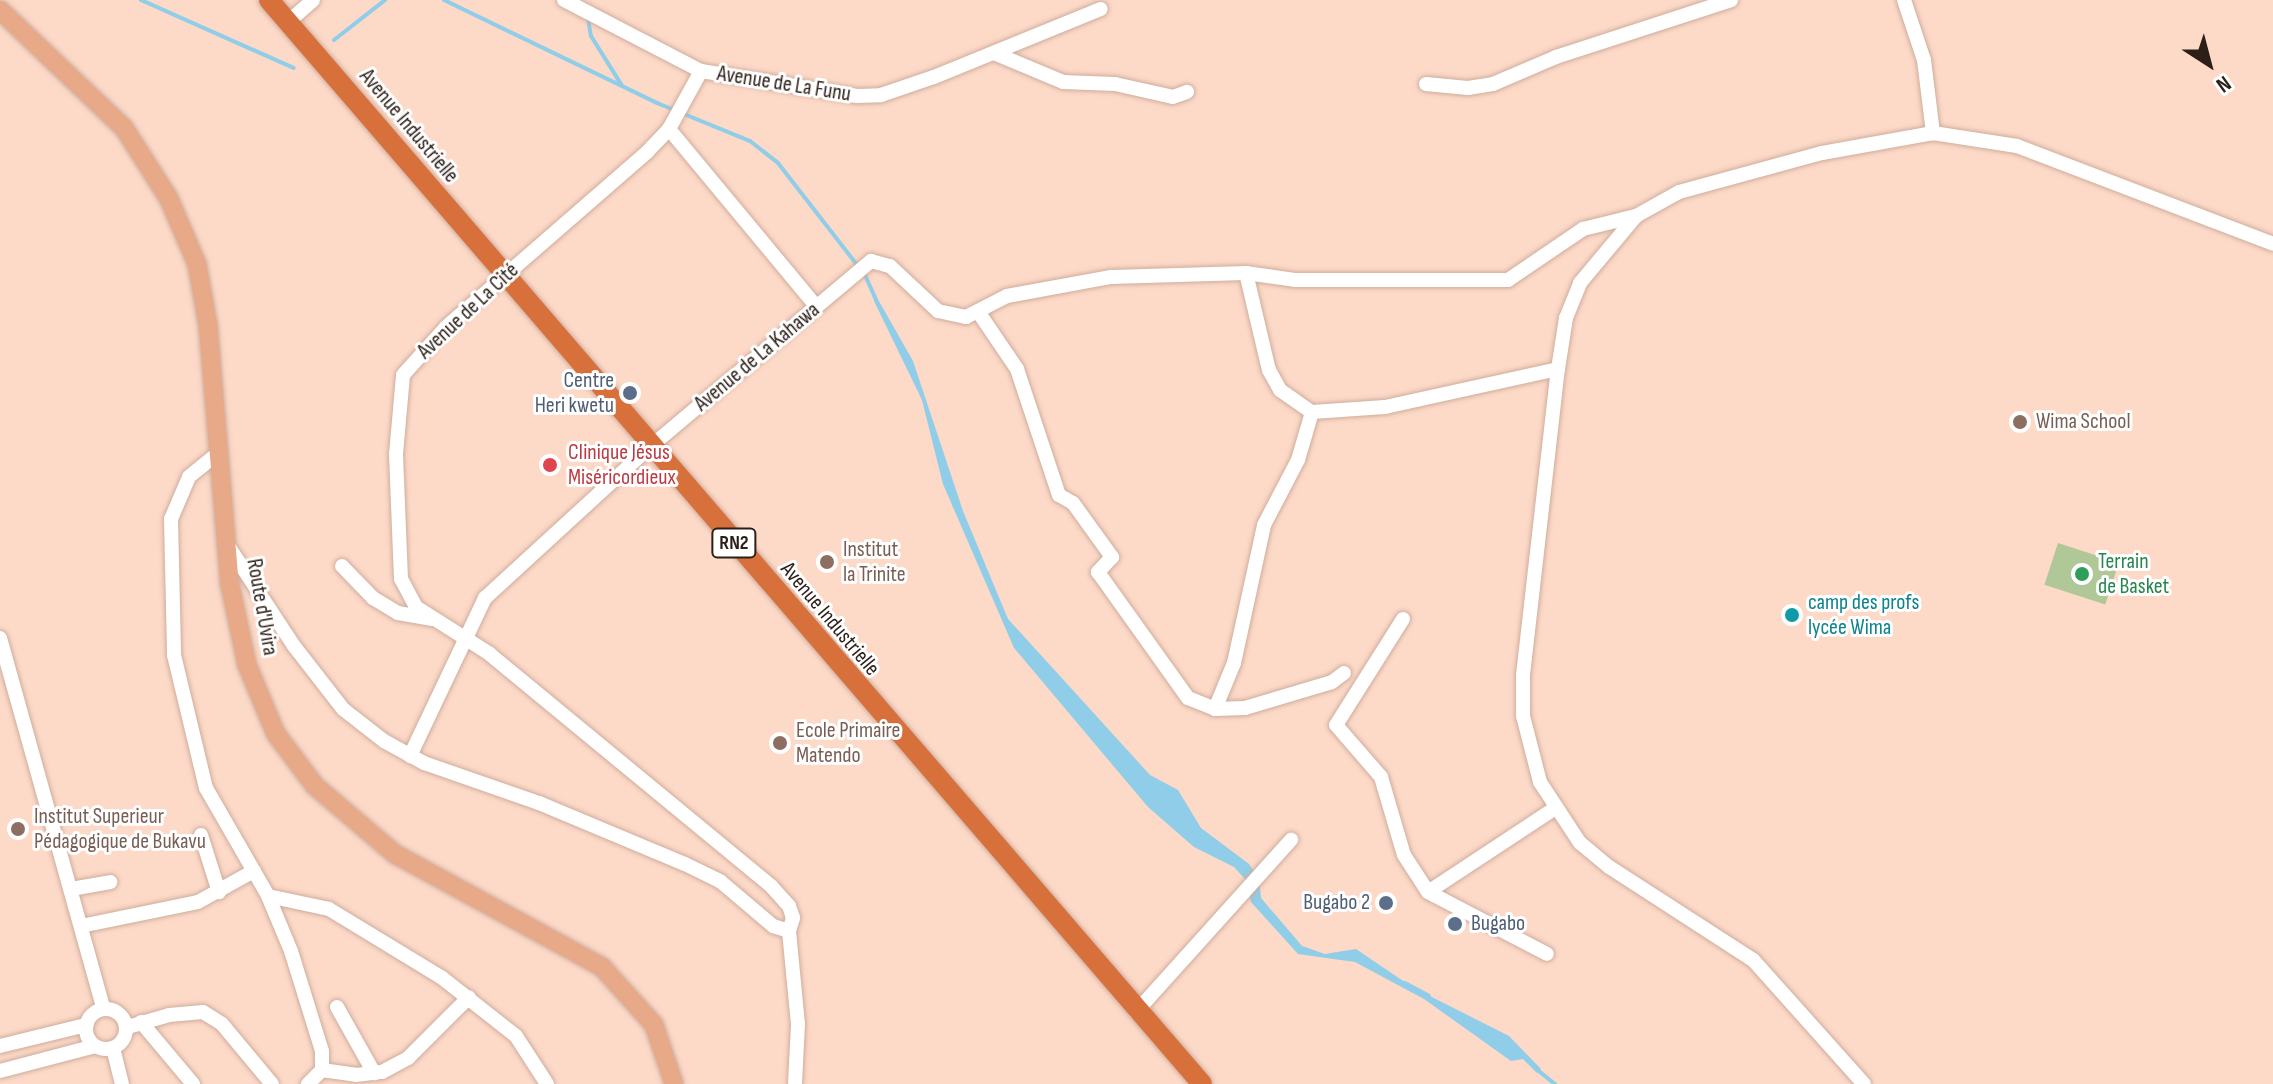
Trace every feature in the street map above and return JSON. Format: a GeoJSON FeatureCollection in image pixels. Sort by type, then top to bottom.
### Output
{"type":"FeatureCollection","features":[{"type":"Feature","properties":{"kind":"highway","name":"Avenue Industrielle"},"geometry":{"type":"LineString","coordinates":[[269,0],[1136,1012],[1202,1084]]}},
{"type":"Feature","properties":{"kind":"main road","name":"Route d'Uvira"},"geometry":{"type":"LineString","coordinates":[[0,10],[108,108],[169,199],[204,296],[217,454],[238,627],[259,702],[315,786],[395,854],[602,967],[654,1025],[674,1084]]}},
{"type":"Feature","properties":{"kind":"street"},"geometry":{"type":"LineString","coordinates":[[288,22],[313,0]]}},
{"type":"Feature","properties":{"kind":"street"},"geometry":{"type":"LineString","coordinates":[[1426,84],[1468,88],[1493,84],[1556,57],[1731,0]]}},
{"type":"Feature","properties":{"kind":"street"},"geometry":{"type":"LineString","coordinates":[[1904,0],[1924,60],[1933,133]]}},
{"type":"Feature","properties":{"kind":"street","name":"Avenue de La Funu"},"geometry":{"type":"LineString","coordinates":[[567,2],[701,71],[835,95],[881,95],[1101,9]]}},
{"type":"Feature","properties":{"kind":"street"},"geometry":{"type":"LineString","coordinates":[[994,53],[1063,82],[1115,84],[1173,97],[1187,92]]}},
{"type":"Feature","properties":{"kind":"street","name":"Avenue de La Cité"},"geometry":{"type":"LineString","coordinates":[[701,71],[672,124],[427,345],[403,375],[399,391],[401,579],[405,594],[433,619],[465,636],[771,886],[789,906],[793,918],[789,931],[798,1024],[795,1083]]}},
{"type":"Feature","properties":{"kind":"street"},"geometry":{"type":"LineString","coordinates":[[672,124],[817,307]]}},
{"type":"Feature","properties":{"kind":"street"},"geometry":{"type":"LineString","coordinates":[[1344,673],[1332,682],[1270,704],[1215,709],[1188,698],[1098,572],[1112,557],[1073,503],[1059,495],[1017,369],[979,313],[1024,291],[1111,277],[1246,273],[1295,280],[1508,280],[1583,229],[1636,216],[1679,192],[1751,170],[1933,133],[2017,146],[2273,244]]}},
{"type":"Feature","properties":{"kind":"street"},"geometry":{"type":"LineString","coordinates":[[1636,216],[1580,283],[1566,318],[1523,675],[1530,754],[1554,809],[1609,867],[1753,960],[1864,1084]]}},
{"type":"Feature","properties":{"kind":"street","name":"Avenue de La Kahawa"},"geometry":{"type":"LineString","coordinates":[[410,756],[485,598],[650,447],[871,261],[890,266],[908,288],[950,317],[979,313]]}},
{"type":"Feature","properties":{"kind":"street"},"geometry":{"type":"LineString","coordinates":[[1246,273],[1269,370],[1280,390],[1312,412],[1385,407],[1558,369]]}},
{"type":"Feature","properties":{"kind":"street"},"geometry":{"type":"LineString","coordinates":[[1215,709],[1234,663],[1264,525],[1298,460],[1312,412]]}},
{"type":"Feature","properties":{"kind":"street"},"geometry":{"type":"LineString","coordinates":[[217,454],[189,477],[171,519],[174,655],[206,788],[268,896],[291,951],[322,1051],[322,1070],[308,1084]]}},
{"type":"Feature","properties":{"kind":"street"},"geometry":{"type":"LineString","coordinates":[[227,544],[294,646],[343,709],[410,756],[685,864],[740,894],[773,926],[789,931]]}},
{"type":"Feature","properties":{"kind":"street"},"geometry":{"type":"LineString","coordinates":[[342,566],[373,598],[398,613],[433,619]]}},
{"type":"Feature","properties":{"kind":"street"},"geometry":{"type":"LineString","coordinates":[[1403,619],[1336,725],[1381,777],[1404,855],[1428,892],[1547,954]]}},
{"type":"Feature","properties":{"kind":"street"},"geometry":{"type":"LineString","coordinates":[[0,638],[103,1008]]}},
{"type":"Feature","properties":{"kind":"street"},"geometry":{"type":"LineString","coordinates":[[1428,892],[1554,809]]}},
{"type":"Feature","properties":{"kind":"street"},"geometry":{"type":"LineString","coordinates":[[201,835],[219,892]]}},
{"type":"Feature","properties":{"kind":"street"},"geometry":{"type":"LineString","coordinates":[[1136,1012],[1291,840]]}},
{"type":"Feature","properties":{"kind":"street"},"geometry":{"type":"LineString","coordinates":[[81,926],[198,902],[254,871]]}},
{"type":"Feature","properties":{"kind":"street"},"geometry":{"type":"LineString","coordinates":[[71,889],[110,882]]}},
{"type":"Feature","properties":{"kind":"street"},"geometry":{"type":"LineString","coordinates":[[268,896],[347,917],[469,997],[516,1036],[547,1084]]}},
{"type":"Feature","properties":{"kind":"street"},"geometry":{"type":"LineString","coordinates":[[322,1070],[382,1076],[408,1058],[469,997]]}},
{"type":"Feature","properties":{"kind":"street"},"geometry":{"type":"LineString","coordinates":[[337,1007],[382,1076]]}},
{"type":"Feature","properties":{"kind":"street"},"geometry":{"type":"LineString","coordinates":[[0,1046],[86,1025],[103,1008]]}},
{"type":"Feature","properties":{"kind":"street"},"geometry":{"type":"LineString","coordinates":[[103,1008],[120,1013],[193,1084]]}},
{"type":"Feature","properties":{"kind":"street"},"geometry":{"type":"LineString","coordinates":[[113,1048],[134,1025],[203,1012],[222,1024],[272,1084]]}},
{"type":"Feature","properties":{"kind":"street"},"geometry":{"type":"LineString","coordinates":[[86,1025],[95,1046]]}},
{"type":"Feature","properties":{"kind":"street"},"geometry":{"type":"LineString","coordinates":[[0,1071],[95,1046],[113,1048]]}},
{"type":"Feature","properties":{"kind":"street"},"geometry":{"type":"LineString","coordinates":[[113,1048],[122,1084]]}},
{"type":"Feature","properties":{"kind":"green space","name":"Terrain de Basket"},"geometry":{"type":"Polygon","coordinates":[[[2058,543],[2119,563],[2105,605],[2044,585],[2058,543]]]}},
{"type":"Feature","properties":{"kind":"water"},"geometry":{"type":"Polygon","coordinates":[[[876,296],[913,361],[963,511],[1008,619],[1150,775],[1178,790],[1201,828],[1249,864],[1259,879],[1261,898],[1302,946],[1325,954],[1356,949],[1412,987],[1509,1036],[1541,1069],[1537,1073],[1523,1059],[1511,1061],[1424,999],[1355,962],[1298,954],[1251,902],[1245,879],[1234,867],[1194,847],[1148,807],[1014,648],[943,484],[922,400],[874,301],[876,296]]]}},
{"type":"Feature","properties":{"kind":"waterway"},"geometry":{"type":"LineString","coordinates":[[141,0],[294,68]]}},
{"type":"Feature","properties":{"kind":"waterway"},"geometry":{"type":"LineString","coordinates":[[334,40],[385,0]]}},
{"type":"Feature","properties":{"kind":"waterway"},"geometry":{"type":"LineString","coordinates":[[444,0],[657,103],[750,141],[778,163],[865,275],[876,300]]}},
{"type":"Feature","properties":{"kind":"waterway"},"geometry":{"type":"LineString","coordinates":[[588,18],[591,36],[621,84]]}},
{"type":"Feature","properties":{"kind":"waterway"},"geometry":{"type":"LineString","coordinates":[[1405,983],[1429,996]]}},
{"type":"Feature","properties":{"kind":"waterway"},"geometry":{"type":"LineString","coordinates":[[1535,1068],[1555,1084]]}},
{"type":"Feature","properties":{"kind":"place","name":"Centre Heri kwetu"},"geometry":{"type":"Point","coordinates":[630,393]}},
{"type":"Feature","properties":{"kind":"place","name":"Wima School"},"geometry":{"type":"Point","coordinates":[2020,422]}},
{"type":"Feature","properties":{"kind":"place","name":"Clinique Jésus Miséricordieux"},"geometry":{"type":"Point","coordinates":[550,465]}},
{"type":"Feature","properties":{"kind":"place","name":"Institut la Trinite"},"geometry":{"type":"Point","coordinates":[827,562]}},
{"type":"Feature","properties":{"kind":"place","name":"Terrain de Basket"},"geometry":{"type":"Point","coordinates":[2082,574]}},
{"type":"Feature","properties":{"kind":"place","name":"camp des profs lycée Wima"},"geometry":{"type":"Point","coordinates":[1792,615]}},
{"type":"Feature","properties":{"kind":"place","name":"Ecole Primaire Matendo"},"geometry":{"type":"Point","coordinates":[780,743]}},
{"type":"Feature","properties":{"kind":"place","name":"Institut Superieur Pédagogique de Bukavu"},"geometry":{"type":"Point","coordinates":[18,829]}},
{"type":"Feature","properties":{"kind":"place","name":"Bugabo 2"},"geometry":{"type":"Point","coordinates":[1386,903]}},
{"type":"Feature","properties":{"kind":"place","name":"Bugabo"},"geometry":{"type":"Point","coordinates":[1455,924]}}]}
